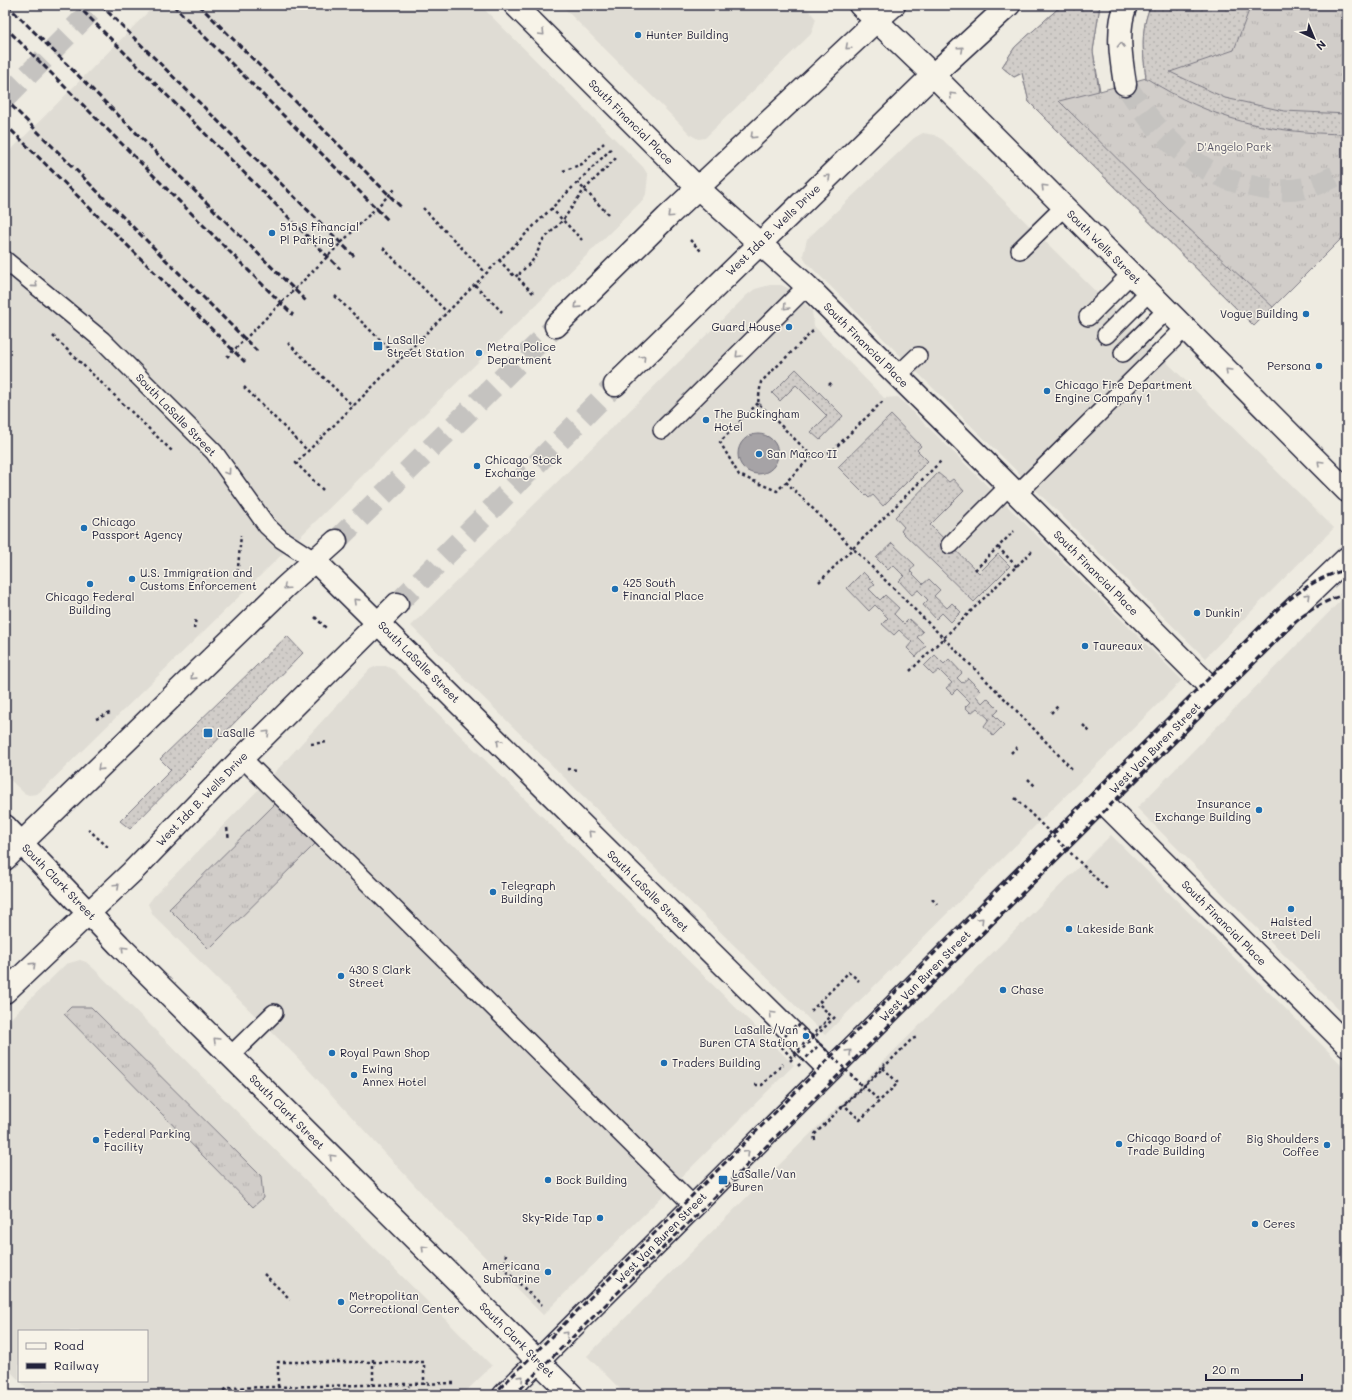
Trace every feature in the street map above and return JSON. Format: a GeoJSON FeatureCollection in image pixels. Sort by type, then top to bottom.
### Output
{"type":"FeatureCollection","features":[{"type":"Feature","properties":{"kind":"main road","name":"South Financial Place"},"geometry":{"type":"LineString","coordinates":[[514,5],[698,188],[807,286],[898,375],[1213,690]]}},
{"type":"Feature","properties":{"kind":"main road","name":"South Wells Street"},"geometry":{"type":"LineString","coordinates":[[860,5],[932,75],[1347,490]]}},
{"type":"Feature","properties":{"kind":"main road"},"geometry":{"type":"LineString","coordinates":[[556,326],[698,188],[876,20],[894,5]]}},
{"type":"Feature","properties":{"kind":"main road","name":"West Ida B. Wells Drive"},"geometry":{"type":"LineString","coordinates":[[615,385],[932,75],[1009,5]]}},
{"type":"Feature","properties":{"kind":"main road"},"geometry":{"type":"LineString","coordinates":[[1125,84],[1120,50],[1123,14],[1126,5]]}},
{"type":"Feature","properties":{"kind":"main road"},"geometry":{"type":"LineString","coordinates":[[5,859],[285,587],[336,541]]}},
{"type":"Feature","properties":{"kind":"main road","name":"West Van Buren Street"},"geometry":{"type":"LineString","coordinates":[[504,1395],[1101,800],[1347,558]]}},
{"type":"Feature","properties":{"kind":"main road","name":"South LaSalle Street"},"geometry":{"type":"LineString","coordinates":[[315,561],[830,1070]]}},
{"type":"Feature","properties":{"kind":"main road","name":"West Ida B. Wells Drive"},"geometry":{"type":"LineString","coordinates":[[5,992],[132,872],[242,758],[377,622],[397,604]]}},
{"type":"Feature","properties":{"kind":"main road","name":"South Financial Place"},"geometry":{"type":"LineString","coordinates":[[1101,800],[1347,1045]]}},
{"type":"Feature","properties":{"kind":"main road","name":"South Clark Street"},"geometry":{"type":"LineString","coordinates":[[5,826],[89,913],[572,1395]]}},
{"type":"Feature","properties":{"kind":"lane"},"geometry":{"type":"LineString","coordinates":[[1020,250],[1064,207]]}},
{"type":"Feature","properties":{"kind":"lane","name":"South LaSalle Street"},"geometry":{"type":"LineString","coordinates":[[5,260],[102,340],[214,452],[267,526],[281,539],[315,561]]}},
{"type":"Feature","properties":{"kind":"lane"},"geometry":{"type":"LineString","coordinates":[[1088,317],[1131,274]]}},
{"type":"Feature","properties":{"kind":"lane"},"geometry":{"type":"LineString","coordinates":[[662,430],[807,286]]}},
{"type":"Feature","properties":{"kind":"lane"},"geometry":{"type":"LineString","coordinates":[[1106,335],[1149,292]]}},
{"type":"Feature","properties":{"kind":"lane"},"geometry":{"type":"LineString","coordinates":[[1123,353],[1167,310]]}},
{"type":"Feature","properties":{"kind":"lane"},"geometry":{"type":"LineString","coordinates":[[950,546],[1013,490],[1185,328]]}},
{"type":"Feature","properties":{"kind":"lane"},"geometry":{"type":"LineString","coordinates":[[898,375],[918,356]]}},
{"type":"Feature","properties":{"kind":"lane"},"geometry":{"type":"LineString","coordinates":[[242,758],[694,1206]]}},
{"type":"Feature","properties":{"kind":"lane"},"geometry":{"type":"LineString","coordinates":[[231,1055],[274,1013]]}},
{"type":"Feature","properties":{"kind":"path"},"geometry":{"type":"LineString","coordinates":[[563,171],[582,164],[604,142]]}},
{"type":"Feature","properties":{"kind":"path"},"geometry":{"type":"LineString","coordinates":[[323,490],[296,463],[611,149]]}},
{"type":"Feature","properties":{"kind":"path"},"geometry":{"type":"LineString","coordinates":[[499,260],[515,277],[520,273],[536,258],[542,241],[563,220],[584,190],[617,157]]}},
{"type":"Feature","properties":{"kind":"path"},"geometry":{"type":"LineString","coordinates":[[577,182],[608,214]]}},
{"type":"Feature","properties":{"kind":"path"},"geometry":{"type":"LineString","coordinates":[[228,357],[395,189]]}},
{"type":"Feature","properties":{"kind":"path"},"geometry":{"type":"LineString","coordinates":[[423,208],[486,273]]}},
{"type":"Feature","properties":{"kind":"path"},"geometry":{"type":"LineString","coordinates":[[551,208],[582,240]]}},
{"type":"Feature","properties":{"kind":"path"},"geometry":{"type":"LineString","coordinates":[[690,240],[702,252]]}},
{"type":"Feature","properties":{"kind":"path"},"geometry":{"type":"LineString","coordinates":[[383,248],[447,312]]}},
{"type":"Feature","properties":{"kind":"path"},"geometry":{"type":"LineString","coordinates":[[520,273],[518,279],[533,293]]}},
{"type":"Feature","properties":{"kind":"path"},"geometry":{"type":"LineString","coordinates":[[475,285],[502,312]]}},
{"type":"Feature","properties":{"kind":"path"},"geometry":{"type":"LineString","coordinates":[[335,296],[400,359]]}},
{"type":"Feature","properties":{"kind":"path"},"geometry":{"type":"LineString","coordinates":[[813,331],[761,382],[758,403],[720,442],[739,475],[777,491],[812,456],[831,452],[883,401]]}},
{"type":"Feature","properties":{"kind":"path"},"geometry":{"type":"LineString","coordinates":[[51,334],[173,452]]}},
{"type":"Feature","properties":{"kind":"path"},"geometry":{"type":"LineString","coordinates":[[288,343],[353,406]]}},
{"type":"Feature","properties":{"kind":"path"},"geometry":{"type":"LineString","coordinates":[[829,385],[833,381]]}},
{"type":"Feature","properties":{"kind":"path"},"geometry":{"type":"LineString","coordinates":[[244,386],[308,450]]}},
{"type":"Feature","properties":{"kind":"path"},"geometry":{"type":"LineString","coordinates":[[758,403],[812,456]]}},
{"type":"Feature","properties":{"kind":"path"},"geometry":{"type":"LineString","coordinates":[[819,582],[942,460]]}},
{"type":"Feature","properties":{"kind":"path"},"geometry":{"type":"LineString","coordinates":[[786,482],[1011,705],[1073,770]]}},
{"type":"Feature","properties":{"kind":"path"},"geometry":{"type":"LineString","coordinates":[[975,570],[1014,531]]}},
{"type":"Feature","properties":{"kind":"path"},"geometry":{"type":"LineString","coordinates":[[237,578],[241,534]]}},
{"type":"Feature","properties":{"kind":"path"},"geometry":{"type":"LineString","coordinates":[[998,547],[1016,567]]}},
{"type":"Feature","properties":{"kind":"path"},"geometry":{"type":"LineString","coordinates":[[910,671],[1033,550]]}},
{"type":"Feature","properties":{"kind":"path"},"geometry":{"type":"LineString","coordinates":[[315,617],[327,629]]}},
{"type":"Feature","properties":{"kind":"path"},"geometry":{"type":"LineString","coordinates":[[194,629],[196,618]]}},
{"type":"Feature","properties":{"kind":"path"},"geometry":{"type":"LineString","coordinates":[[1051,713],[1058,706]]}},
{"type":"Feature","properties":{"kind":"path"},"geometry":{"type":"LineString","coordinates":[[96,718],[112,712]]}},
{"type":"Feature","properties":{"kind":"path"},"geometry":{"type":"LineString","coordinates":[[1083,724],[1090,732]]}},
{"type":"Feature","properties":{"kind":"path"},"geometry":{"type":"LineString","coordinates":[[310,744],[327,742]]}},
{"type":"Feature","properties":{"kind":"path"},"geometry":{"type":"LineString","coordinates":[[1011,754],[1018,747]]}},
{"type":"Feature","properties":{"kind":"path"},"geometry":{"type":"LineString","coordinates":[[1028,779],[1035,786]]}},
{"type":"Feature","properties":{"kind":"path"},"geometry":{"type":"LineString","coordinates":[[1015,798],[1108,890]]}},
{"type":"Feature","properties":{"kind":"path"},"geometry":{"type":"LineString","coordinates":[[227,828],[229,839]]}},
{"type":"Feature","properties":{"kind":"path"},"geometry":{"type":"LineString","coordinates":[[88,829],[110,849]]}},
{"type":"Feature","properties":{"kind":"path"},"geometry":{"type":"LineString","coordinates":[[932,899],[937,904]]}},
{"type":"Feature","properties":{"kind":"path"},"geometry":{"type":"LineString","coordinates":[[790,1061],[832,1016],[818,1003],[849,972],[859,981]]}},
{"type":"Feature","properties":{"kind":"path"},"geometry":{"type":"LineString","coordinates":[[755,1085],[762,1085],[837,1015]]}},
{"type":"Feature","properties":{"kind":"path"},"geometry":{"type":"LineString","coordinates":[[791,1057],[778,1043],[798,1024],[879,1101]]}},
{"type":"Feature","properties":{"kind":"path"},"geometry":{"type":"LineString","coordinates":[[841,1106],[912,1039],[918,1037]]}},
{"type":"Feature","properties":{"kind":"path"},"geometry":{"type":"LineString","coordinates":[[798,1066],[820,1044]]}},
{"type":"Feature","properties":{"kind":"path"},"geometry":{"type":"LineString","coordinates":[[815,1140],[814,1135],[885,1064]]}},
{"type":"Feature","properties":{"kind":"path"},"geometry":{"type":"LineString","coordinates":[[844,1105],[860,1120],[898,1083],[883,1068]]}},
{"type":"Feature","properties":{"kind":"path"},"geometry":{"type":"LineString","coordinates":[[506,1254],[504,1269],[542,1305]]}},
{"type":"Feature","properties":{"kind":"path"},"geometry":{"type":"LineString","coordinates":[[264,1274],[290,1299]]}},
{"type":"Feature","properties":{"kind":"path"},"geometry":{"type":"LineString","coordinates":[[373,1357],[373,1386]]}},
{"type":"Feature","properties":{"kind":"path"},"geometry":{"type":"LineString","coordinates":[[278,1387],[278,1362],[424,1362],[424,1385]]}},
{"type":"Feature","properties":{"kind":"path"},"geometry":{"type":"LineString","coordinates":[[220,1395],[227,1388],[424,1385],[454,1383]]}},
{"type":"Feature","properties":{"kind":"path"},"geometry":{"type":"LineString","coordinates":[[400,1395],[409,1385]]}},
{"type":"Feature","properties":{"kind":"shaded area"},"geometry":{"type":"Polygon","coordinates":[[[155,5],[480,5],[643,167],[648,175],[646,194],[643,200],[43,789],[37,794],[29,795],[24,793],[5,775],[5,156],[155,5]]]}},
{"type":"Feature","properties":{"kind":"shaded area"},"geometry":{"type":"Polygon","coordinates":[[[561,5],[804,5],[816,19],[811,34],[705,138],[698,139],[691,135],[561,5]]]}},
{"type":"Feature","properties":{"kind":"shaded area"},"geometry":{"type":"Polygon","coordinates":[[[923,133],[934,135],[943,140],[1334,528],[1205,658],[806,262],[803,255],[807,239],[914,138],[923,133]]]}},
{"type":"Feature","properties":{"kind":"shaded area"},"geometry":{"type":"Polygon","coordinates":[[[770,285],[781,285],[790,289],[812,311],[814,326],[884,398],[898,397],[1182,680],[825,1035],[411,626],[747,295],[755,289],[770,285]]]}},
{"type":"Feature","properties":{"kind":"shaded area"},"geometry":{"type":"Polygon","coordinates":[[[762,434],[769,437],[775,443],[778,454],[777,462],[769,471],[762,474],[754,474],[747,471],[739,462],[738,450],[741,443],[750,435],[762,434]]]}},
{"type":"Feature","properties":{"kind":"shaded area","name":"Insurance Exchange Building"},"geometry":{"type":"Polygon","coordinates":[[[1347,594],[1347,1018],[1137,808],[1347,594]]]}},
{"type":"Feature","properties":{"kind":"shaded area"},"geometry":{"type":"Polygon","coordinates":[[[377,666],[386,666],[394,670],[794,1065],[543,1315],[430,1202],[294,1054],[153,915],[148,904],[154,896],[266,782],[370,669],[377,666]]]}},
{"type":"Feature","properties":{"kind":"shaded area","name":"Chicago Board of Trade Building"},"geometry":{"type":"Polygon","coordinates":[[[1111,835],[1347,1070],[1347,1395],[626,1395],[587,1356],[1111,835]]]}},
{"type":"Feature","properties":{"kind":"shaded area"},"geometry":{"type":"Polygon","coordinates":[[[80,960],[86,962],[93,968],[492,1366],[462,1395],[34,1395],[21,1382],[148,1382],[148,1330],[18,1330],[18,1379],[5,1366],[5,1024],[66,964],[80,960]]]}},
{"type":"Feature","properties":{"kind":"green space","name":"D'Angelo Park"},"geometry":{"type":"Polygon","coordinates":[[[1062,5],[1100,5],[1093,51],[1100,91],[1146,78],[1143,41],[1145,23],[1151,5],[1347,5],[1347,233],[1254,326],[1029,102],[1022,73],[1014,77],[1002,67],[1015,47],[1062,5]]]}},
{"type":"Feature","properties":{"kind":"green space"},"geometry":{"type":"Polygon","coordinates":[[[1062,5],[1100,5],[1093,51],[1099,91],[1059,101],[1171,212],[1273,307],[1254,326],[1029,102],[1022,73],[1014,77],[1002,67],[1015,47],[1062,5]]]}},
{"type":"Feature","properties":{"kind":"green space"},"geometry":{"type":"Polygon","coordinates":[[[1151,5],[1251,5],[1234,50],[1170,72],[1225,98],[1284,111],[1347,114],[1347,134],[1292,131],[1242,121],[1218,114],[1194,104],[1146,78],[1143,41],[1145,23],[1151,5]]]}},
{"type":"Feature","properties":{"kind":"green space"},"geometry":{"type":"Polygon","coordinates":[[[796,369],[843,416],[820,440],[811,432],[827,416],[796,385],[780,401],[772,393],[796,369]]]}},
{"type":"Feature","properties":{"kind":"green space"},"geometry":{"type":"Polygon","coordinates":[[[891,415],[921,446],[917,450],[928,461],[883,506],[873,495],[869,498],[838,467],[891,415]]]}},
{"type":"Feature","properties":{"kind":"green space"},"geometry":{"type":"Polygon","coordinates":[[[938,473],[949,482],[953,479],[964,491],[930,525],[979,573],[998,554],[1010,566],[974,602],[901,531],[904,527],[895,517],[938,473]]]}},
{"type":"Feature","properties":{"kind":"green space"},"geometry":{"type":"Polygon","coordinates":[[[892,543],[915,565],[910,571],[923,584],[929,579],[940,590],[934,596],[947,608],[952,603],[961,612],[951,622],[942,613],[936,619],[923,605],[928,600],[918,590],[912,595],[899,581],[904,576],[893,565],[888,570],[876,558],[892,543]]]}},
{"type":"Feature","properties":{"kind":"green space"},"geometry":{"type":"Polygon","coordinates":[[[863,572],[875,584],[869,589],[880,600],[885,595],[899,608],[894,614],[904,624],[909,619],[923,632],[917,637],[926,646],[916,657],[907,648],[912,642],[899,630],[894,635],[882,624],[888,618],[875,605],[869,611],[847,588],[863,572]]]}},
{"type":"Feature","properties":{"kind":"green space"},"geometry":{"type":"Polygon","coordinates":[[[287,636],[303,653],[130,829],[120,821],[171,770],[160,759],[287,636]]]}},
{"type":"Feature","properties":{"kind":"green space"},"geometry":{"type":"Polygon","coordinates":[[[935,655],[944,664],[949,659],[962,673],[957,678],[962,683],[968,678],[981,691],[976,696],[982,703],[987,698],[999,710],[994,715],[1004,725],[993,736],[984,726],[989,719],[977,708],[971,713],[965,707],[970,702],[957,689],[952,694],[946,688],[952,683],[939,670],[933,675],[924,666],[935,655]]]}},
{"type":"Feature","properties":{"kind":"green space"},"geometry":{"type":"Polygon","coordinates":[[[275,804],[315,844],[209,949],[169,909],[275,804]]]}},
{"type":"Feature","properties":{"kind":"green space"},"geometry":{"type":"Polygon","coordinates":[[[71,1007],[91,1007],[261,1176],[263,1198],[253,1207],[64,1014],[71,1007]]]}},
{"type":"Feature","properties":{"kind":"tunnel"},"geometry":{"type":"LineString","coordinates":[[5,98],[97,5]]}},
{"type":"Feature","properties":{"kind":"tunnel"},"geometry":{"type":"LineString","coordinates":[[1125,84],[1150,119],[1178,148],[1194,161],[1230,180],[1264,189],[1292,190],[1310,187],[1347,171]]}},
{"type":"Feature","properties":{"kind":"tunnel"},"geometry":{"type":"LineString","coordinates":[[336,541],[556,326]]}},
{"type":"Feature","properties":{"kind":"tunnel"},"geometry":{"type":"LineString","coordinates":[[397,604],[615,385]]}},
{"type":"Feature","properties":{"kind":"railway"},"geometry":{"type":"LineString","coordinates":[[7,5],[307,302]]}},
{"type":"Feature","properties":{"kind":"railway"},"geometry":{"type":"LineString","coordinates":[[77,5],[340,269]]}},
{"type":"Feature","properties":{"kind":"railway"},"geometry":{"type":"LineString","coordinates":[[101,5],[354,256]]}},
{"type":"Feature","properties":{"kind":"railway"},"geometry":{"type":"LineString","coordinates":[[173,5],[389,221]]}},
{"type":"Feature","properties":{"kind":"railway"},"geometry":{"type":"LineString","coordinates":[[199,5],[402,208]]}},
{"type":"Feature","properties":{"kind":"railway"},"geometry":{"type":"LineString","coordinates":[[5,27],[293,315]]}},
{"type":"Feature","properties":{"kind":"railway"},"geometry":{"type":"LineString","coordinates":[[5,99],[257,351]]}},
{"type":"Feature","properties":{"kind":"railway"},"geometry":{"type":"LineString","coordinates":[[5,124],[245,362]]}},
{"type":"Feature","properties":{"kind":"railway"},"geometry":{"type":"LineString","coordinates":[[493,1395],[1279,608],[1311,584],[1337,572],[1347,570]]}},
{"type":"Feature","properties":{"kind":"railway"},"geometry":{"type":"LineString","coordinates":[[514,1395],[947,968],[1290,626],[1303,616],[1331,599],[1347,594]]}},
{"type":"Feature","properties":{"kind":"place","name":"Hunter Building"},"geometry":{"type":"Point","coordinates":[638,35]}},
{"type":"Feature","properties":{"kind":"place","name":"515 S Financial Pl Parking"},"geometry":{"type":"Point","coordinates":[272,233]}},
{"type":"Feature","properties":{"kind":"place","name":"Vogue Building"},"geometry":{"type":"Point","coordinates":[1306,314]}},
{"type":"Feature","properties":{"kind":"place","name":"Guard House"},"geometry":{"type":"Point","coordinates":[789,327]}},
{"type":"Feature","properties":{"kind":"place","name":"LaSalle Street Station"},"geometry":{"type":"Point","coordinates":[378,346]}},
{"type":"Feature","properties":{"kind":"place","name":"Metra Police Department"},"geometry":{"type":"Point","coordinates":[479,353]}},
{"type":"Feature","properties":{"kind":"place","name":"Persona"},"geometry":{"type":"Point","coordinates":[1319,366]}},
{"type":"Feature","properties":{"kind":"place","name":"Chicago Fire Department Engine Company 1"},"geometry":{"type":"Point","coordinates":[1047,391]}},
{"type":"Feature","properties":{"kind":"place","name":"The Buckingham Hotel"},"geometry":{"type":"Point","coordinates":[706,420]}},
{"type":"Feature","properties":{"kind":"place","name":"San Marco II"},"geometry":{"type":"Point","coordinates":[759,454]}},
{"type":"Feature","properties":{"kind":"place","name":"Chicago Stock Exchange"},"geometry":{"type":"Point","coordinates":[477,466]}},
{"type":"Feature","properties":{"kind":"place","name":"Chicago Passport Agency"},"geometry":{"type":"Point","coordinates":[84,528]}},
{"type":"Feature","properties":{"kind":"place","name":"U.S. Immigration and Customs Enforcement"},"geometry":{"type":"Point","coordinates":[132,579]}},
{"type":"Feature","properties":{"kind":"place","name":"Chicago Federal Building"},"geometry":{"type":"Point","coordinates":[90,584]}},
{"type":"Feature","properties":{"kind":"place","name":"425 South Financial Place"},"geometry":{"type":"Point","coordinates":[615,589]}},
{"type":"Feature","properties":{"kind":"place","name":"Dunkin'"},"geometry":{"type":"Point","coordinates":[1197,613]}},
{"type":"Feature","properties":{"kind":"place","name":"Taureaux"},"geometry":{"type":"Point","coordinates":[1085,646]}},
{"type":"Feature","properties":{"kind":"place","name":"LaSalle"},"geometry":{"type":"Point","coordinates":[208,733]}},
{"type":"Feature","properties":{"kind":"place","name":"Insurance Exchange Building"},"geometry":{"type":"Point","coordinates":[1259,810]}},
{"type":"Feature","properties":{"kind":"place","name":"Telegraph Building"},"geometry":{"type":"Point","coordinates":[493,892]}},
{"type":"Feature","properties":{"kind":"place","name":"Halsted Street Deli"},"geometry":{"type":"Point","coordinates":[1291,909]}},
{"type":"Feature","properties":{"kind":"place","name":"Lakeside Bank"},"geometry":{"type":"Point","coordinates":[1069,929]}},
{"type":"Feature","properties":{"kind":"place","name":"430 S Clark Street"},"geometry":{"type":"Point","coordinates":[341,976]}},
{"type":"Feature","properties":{"kind":"place","name":"Chase"},"geometry":{"type":"Point","coordinates":[1003,990]}},
{"type":"Feature","properties":{"kind":"place","name":"LaSalle/Van Buren CTA Station"},"geometry":{"type":"Point","coordinates":[806,1036]}},
{"type":"Feature","properties":{"kind":"place","name":"Royal Pawn Shop"},"geometry":{"type":"Point","coordinates":[332,1053]}},
{"type":"Feature","properties":{"kind":"place","name":"Traders Building"},"geometry":{"type":"Point","coordinates":[664,1063]}},
{"type":"Feature","properties":{"kind":"place","name":"Ewing Annex Hotel"},"geometry":{"type":"Point","coordinates":[354,1075]}},
{"type":"Feature","properties":{"kind":"place","name":"Federal Parking Facility"},"geometry":{"type":"Point","coordinates":[96,1140]}},
{"type":"Feature","properties":{"kind":"place","name":"Chicago Board of Trade Building"},"geometry":{"type":"Point","coordinates":[1119,1144]}},
{"type":"Feature","properties":{"kind":"place","name":"Big Shoulders Coffee"},"geometry":{"type":"Point","coordinates":[1327,1145]}},
{"type":"Feature","properties":{"kind":"place","name":"Bock Building"},"geometry":{"type":"Point","coordinates":[548,1180]}},
{"type":"Feature","properties":{"kind":"place","name":"LaSalle/Van Buren"},"geometry":{"type":"Point","coordinates":[723,1180]}},
{"type":"Feature","properties":{"kind":"place","name":"Sky-Ride Tap"},"geometry":{"type":"Point","coordinates":[600,1218]}},
{"type":"Feature","properties":{"kind":"place","name":"Ceres"},"geometry":{"type":"Point","coordinates":[1255,1224]}},
{"type":"Feature","properties":{"kind":"place","name":"Americana Submarine"},"geometry":{"type":"Point","coordinates":[548,1272]}},
{"type":"Feature","properties":{"kind":"place","name":"Metropolitan Correctional Center"},"geometry":{"type":"Point","coordinates":[341,1302]}}]}
